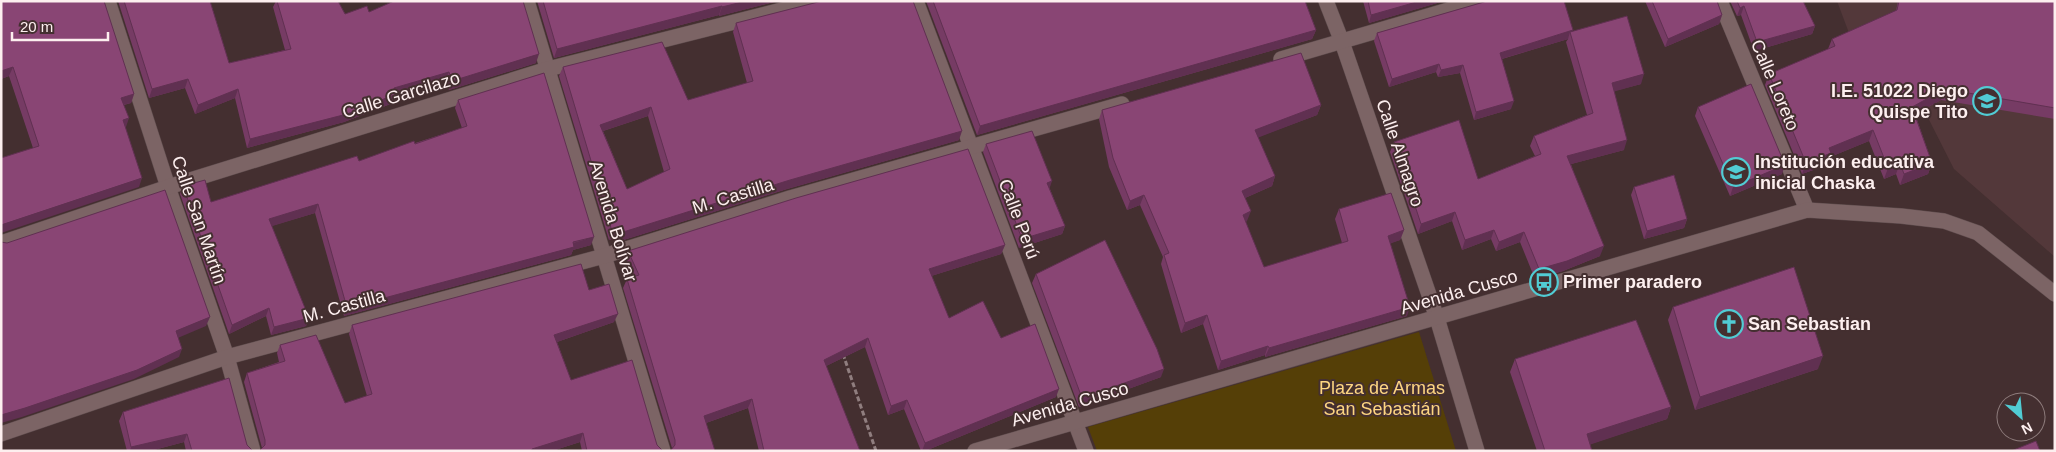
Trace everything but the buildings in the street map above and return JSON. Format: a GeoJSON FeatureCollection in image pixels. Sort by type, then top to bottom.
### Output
{"type":"FeatureCollection","features":[{"type":"Feature","properties":{"kind":"street","name":"Calle San Martín"},"geometry":{"type":"LineString","coordinates":[[108,1],[168,187],[226,357],[253,451]]}},
{"type":"Feature","properties":{"kind":"street","name":"Avenida Bolívar"},"geometry":{"type":"LineString","coordinates":[[527,1],[663,451]]}},
{"type":"Feature","properties":{"kind":"street","name":"Calle Garcilazo"},"geometry":{"type":"LineString","coordinates":[[1,243],[168,187],[548,69],[817,1]]}},
{"type":"Feature","properties":{"kind":"street","name":"Calle Perú"},"geometry":{"type":"LineString","coordinates":[[916,1],[1086,451]]}},
{"type":"Feature","properties":{"kind":"street","name":"Calle Almagro"},"geometry":{"type":"LineString","coordinates":[[1326,1],[1342,42],[1437,318],[1477,451]]}},
{"type":"Feature","properties":{"kind":"street"},"geometry":{"type":"LineString","coordinates":[[1266,63],[1479,1]]}},
{"type":"Feature","properties":{"kind":"street","name":"Calle Loreto"},"geometry":{"type":"LineString","coordinates":[[1720,1],[1807,210]]}},
{"type":"Feature","properties":{"kind":"street","name":"M. Castilla"},"geometry":{"type":"LineString","coordinates":[[1,434],[226,357],[604,256],[790,198],[1133,101]]}},
{"type":"Feature","properties":{"kind":"street","name":"Avenida Cusco"},"geometry":{"type":"LineString","coordinates":[[975,451],[1807,210],[1901,216],[1944,221],[1978,233],[2055,294]]}},
{"type":"Feature","properties":{"kind":"path"},"geometry":{"type":"LineString","coordinates":[[841,348],[876,451]]}},
{"type":"Feature","properties":{"kind":"shaded area","name":"I.E. 51022 Diego Quispe Tito"},"geometry":{"type":"Polygon","coordinates":[[[1837,1],[2055,1],[2055,257],[1954,169],[1883,29],[1849,33],[1837,1]]]}},
{"type":"Feature","properties":{"kind":"green space","name":"Plaza de Armas San Sebastián"},"geometry":{"type":"Polygon","coordinates":[[[1419,332],[1456,451],[1097,451],[1088,427],[1419,332]]]}},
{"type":"Feature","properties":{"kind":"place","name":"I.E. 51022 Diego Quispe Tito"},"geometry":{"type":"Point","coordinates":[1987,101]}},
{"type":"Feature","properties":{"kind":"place","name":"Institución educativa inicial Chaska"},"geometry":{"type":"Point","coordinates":[1736,172]}},
{"type":"Feature","properties":{"kind":"place","name":"Primer paradero"},"geometry":{"type":"Point","coordinates":[1544,282]}},
{"type":"Feature","properties":{"kind":"place","name":"San Sebastian"},"geometry":{"type":"Point","coordinates":[1729,324]}}]}
